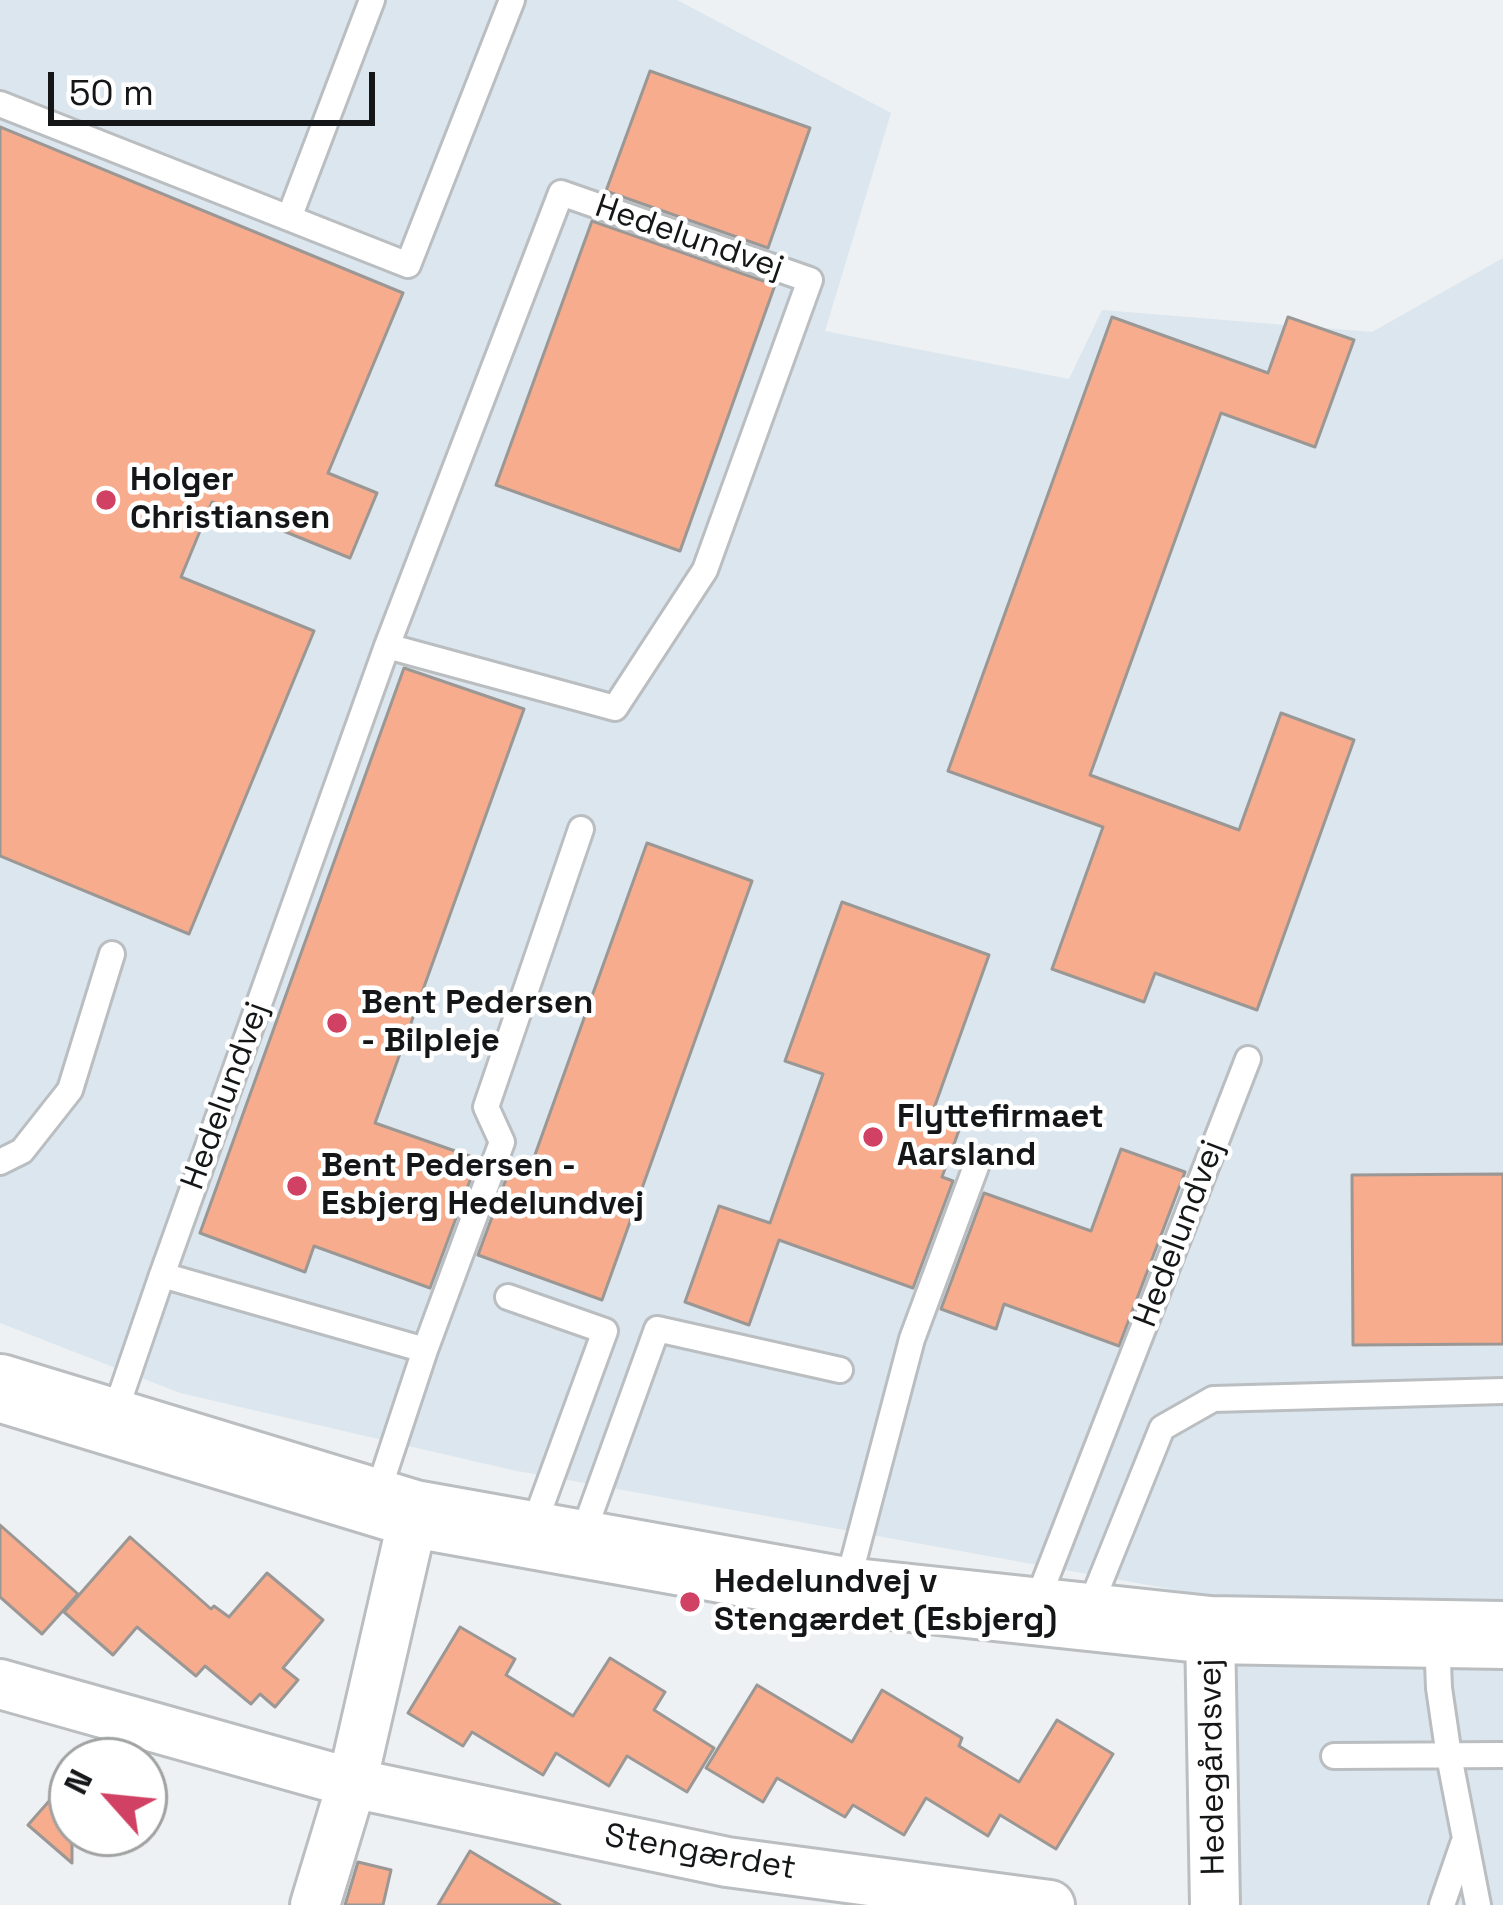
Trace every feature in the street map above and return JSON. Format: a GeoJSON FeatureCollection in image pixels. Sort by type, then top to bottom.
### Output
{"type":"FeatureCollection","features":[{"type":"Feature","properties":{"kind":"street"},"geometry":{"type":"LineString","coordinates":[[0,1388],[394,1508],[845,1592],[1210,1630],[1503,1635]]}},
{"type":"Feature","properties":{"kind":"street"},"geometry":{"type":"LineString","coordinates":[[315,1905],[352,1783],[394,1508]]}},
{"type":"Feature","properties":{"kind":"street","name":"Hedegårdsvej"},"geometry":{"type":"LineString","coordinates":[[1210,1630],[1215,1905]]}},
{"type":"Feature","properties":{"kind":"street","name":"Stengærdet"},"geometry":{"type":"LineString","coordinates":[[0,1684],[352,1783],[727,1862],[1050,1905]]}},
{"type":"Feature","properties":{"kind":"lane"},"geometry":{"type":"LineString","coordinates":[[289,218],[372,0]]}},
{"type":"Feature","properties":{"kind":"lane"},"geometry":{"type":"LineString","coordinates":[[0,104],[408,265],[512,0]]}},
{"type":"Feature","properties":{"kind":"lane","name":"Hedelundvej"},"geometry":{"type":"LineString","coordinates":[[111,1424],[387,646],[561,193],[810,280],[705,570],[615,708],[387,646]]}},
{"type":"Feature","properties":{"kind":"lane"},"geometry":{"type":"LineString","coordinates":[[394,1508],[425,1350],[502,1142],[486,1107],[581,829]]}},
{"type":"Feature","properties":{"kind":"lane"},"geometry":{"type":"LineString","coordinates":[[0,1162],[22,1151],[70,1090],[112,954]]}},
{"type":"Feature","properties":{"kind":"lane","name":"Hedelundvej"},"geometry":{"type":"LineString","coordinates":[[1060,1614],[1248,1059]]}},
{"type":"Feature","properties":{"kind":"lane"},"geometry":{"type":"LineString","coordinates":[[845,1592],[912,1339],[978,1161]]}},
{"type":"Feature","properties":{"kind":"lane"},"geometry":{"type":"LineString","coordinates":[[162,1275],[425,1350]]}},
{"type":"Feature","properties":{"kind":"lane"},"geometry":{"type":"LineString","coordinates":[[508,1297],[605,1331],[554,1540]]}},
{"type":"Feature","properties":{"kind":"lane"},"geometry":{"type":"LineString","coordinates":[[554,1540],[657,1329],[840,1370]]}},
{"type":"Feature","properties":{"kind":"lane"},"geometry":{"type":"LineString","coordinates":[[1060,1614],[1162,1428],[1213,1399],[1503,1390]]}},
{"type":"Feature","properties":{"kind":"lane"},"geometry":{"type":"LineString","coordinates":[[1437,1636],[1438,1688],[1448,1756],[1478,1905]]}},
{"type":"Feature","properties":{"kind":"lane"},"geometry":{"type":"LineString","coordinates":[[1334,1756],[1503,1755]]}},
{"type":"Feature","properties":{"kind":"lane"},"geometry":{"type":"LineString","coordinates":[[1442,1905],[1464,1841]]}},
{"type":"Feature","properties":{"kind":"shaded area"},"geometry":{"type":"Polygon","coordinates":[[[0,0],[677,0],[891,113],[825,331],[1069,379],[1102,310],[1372,332],[1503,258],[1503,1905],[1235,1905],[1226,1599],[512,1470],[180,1393],[0,1323],[0,0]]]}},
{"type":"Feature","properties":{"kind":"building"},"geometry":{"type":"Polygon","coordinates":[[[650,71],[810,128],[768,248],[606,191],[650,71]]]}},
{"type":"Feature","properties":{"kind":"building","name":"Holger Christiansen"},"geometry":{"type":"Polygon","coordinates":[[[0,127],[403,293],[328,473],[377,493],[350,558],[212,502],[181,577],[314,631],[189,934],[0,856],[0,127]]]}},
{"type":"Feature","properties":{"kind":"building"},"geometry":{"type":"Polygon","coordinates":[[[592,221],[775,285],[680,551],[496,485],[592,221]]]}},
{"type":"Feature","properties":{"kind":"building"},"geometry":{"type":"Polygon","coordinates":[[[1112,317],[1268,373],[1288,317],[1354,340],[1315,447],[1221,413],[1090,775],[1239,830],[1281,713],[1354,740],[1257,1010],[1155,973],[1144,1002],[1052,969],[1103,827],[948,771],[1112,317]]]}},
{"type":"Feature","properties":{"kind":"building"},"geometry":{"type":"Polygon","coordinates":[[[404,668],[524,709],[375,1123],[478,1159],[430,1288],[314,1246],[305,1272],[200,1233],[404,668]]]}},
{"type":"Feature","properties":{"kind":"building"},"geometry":{"type":"Polygon","coordinates":[[[647,843],[752,881],[602,1300],[478,1255],[509,1171],[527,1177],[647,843]]]}},
{"type":"Feature","properties":{"kind":"building"},"geometry":{"type":"Polygon","coordinates":[[[842,902],[989,955],[933,1111],[962,1122],[942,1177],[953,1181],[913,1288],[779,1240],[749,1325],[685,1302],[719,1206],[770,1223],[823,1074],[785,1061],[842,902]]]}},
{"type":"Feature","properties":{"kind":"building"},"geometry":{"type":"Polygon","coordinates":[[[1121,1149],[1185,1172],[1119,1346],[1004,1304],[996,1329],[941,1309],[984,1193],[1091,1231],[1121,1149]]]}},
{"type":"Feature","properties":{"kind":"building"},"geometry":{"type":"Polygon","coordinates":[[[1503,1174],[1503,1344],[1353,1345],[1352,1175],[1503,1174]]]}},
{"type":"Feature","properties":{"kind":"building"},"geometry":{"type":"Polygon","coordinates":[[[0,1525],[78,1594],[42,1634],[0,1597],[0,1525]]]}},
{"type":"Feature","properties":{"kind":"building"},"geometry":{"type":"Polygon","coordinates":[[[130,1537],[211,1609],[214,1606],[229,1617],[267,1573],[323,1620],[283,1668],[298,1680],[275,1707],[260,1694],[251,1704],[205,1666],[196,1676],[137,1627],[113,1655],[64,1612],[130,1537]]]}},
{"type":"Feature","properties":{"kind":"building"},"geometry":{"type":"Polygon","coordinates":[[[460,1627],[515,1659],[506,1675],[573,1716],[610,1658],[665,1692],[654,1710],[714,1748],[687,1792],[627,1756],[609,1786],[556,1753],[543,1775],[472,1732],[463,1746],[408,1713],[460,1627]]]}},
{"type":"Feature","properties":{"kind":"building"},"geometry":{"type":"Polygon","coordinates":[[[757,1685],[852,1742],[882,1690],[962,1738],[959,1746],[1019,1782],[1057,1720],[1113,1754],[1056,1849],[1000,1815],[988,1836],[926,1798],[904,1835],[853,1805],[845,1817],[777,1778],[763,1802],[706,1768],[757,1685]]]}},
{"type":"Feature","properties":{"kind":"building"},"geometry":{"type":"Polygon","coordinates":[[[48,1802],[48,1842],[28,1825],[48,1802]]]}},
{"type":"Feature","properties":{"kind":"building"},"geometry":{"type":"Polygon","coordinates":[[[470,1851],[560,1905],[438,1905],[470,1851]]]}},
{"type":"Feature","properties":{"kind":"building"},"geometry":{"type":"Polygon","coordinates":[[[358,1862],[391,1870],[383,1905],[345,1905],[358,1862]]]}},
{"type":"Feature","properties":{"kind":"place","name":"Holger Christiansen"},"geometry":{"type":"Point","coordinates":[106,500]}},
{"type":"Feature","properties":{"kind":"place","name":"Bent Pedersen - Bilpleje"},"geometry":{"type":"Point","coordinates":[337,1023]}},
{"type":"Feature","properties":{"kind":"place","name":"Flyttefirmaet Aarsland"},"geometry":{"type":"Point","coordinates":[873,1137]}},
{"type":"Feature","properties":{"kind":"place","name":"Bent Pedersen - Esbjerg Hedelundvej"},"geometry":{"type":"Point","coordinates":[297,1186]}},
{"type":"Feature","properties":{"kind":"place","name":"Hedelundvej v Stengærdet (Esbjerg)"},"geometry":{"type":"Point","coordinates":[690,1602]}}]}
